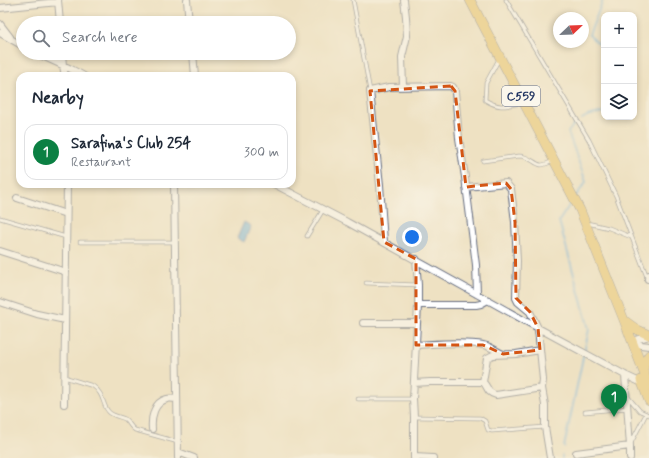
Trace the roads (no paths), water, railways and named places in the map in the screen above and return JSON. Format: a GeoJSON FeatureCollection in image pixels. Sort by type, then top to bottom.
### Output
{"type":"FeatureCollection","features":[{"type":"Feature","properties":{"kind":"main road","name":"C559"},"geometry":{"type":"LineString","coordinates":[[470,0],[554,161],[572,192],[586,223],[643,369],[649,401]]}},
{"type":"Feature","properties":{"kind":"main road","name":"C559"},"geometry":{"type":"LineString","coordinates":[[608,280],[621,325],[647,385]]}},
{"type":"Feature","properties":{"kind":"main road"},"geometry":{"type":"LineString","coordinates":[[624,320],[636,329],[649,335]]}},
{"type":"Feature","properties":{"kind":"main road"},"geometry":{"type":"LineString","coordinates":[[643,369],[649,355]]}},
{"type":"Feature","properties":{"kind":"street"},"geometry":{"type":"LineString","coordinates":[[187,0],[188,16]]}},
{"type":"Feature","properties":{"kind":"street"},"geometry":{"type":"LineString","coordinates":[[403,87],[402,57],[407,36],[404,0]]}},
{"type":"Feature","properties":{"kind":"street"},"geometry":{"type":"LineString","coordinates":[[0,8],[58,1],[59,16]]}},
{"type":"Feature","properties":{"kind":"street"},"geometry":{"type":"LineString","coordinates":[[0,24],[13,41]]}},
{"type":"Feature","properties":{"kind":"street"},"geometry":{"type":"LineString","coordinates":[[0,33],[16,42]]}},
{"type":"Feature","properties":{"kind":"street"},"geometry":{"type":"LineString","coordinates":[[50,60],[77,72]]}},
{"type":"Feature","properties":{"kind":"street"},"geometry":{"type":"LineString","coordinates":[[62,60],[64,72]]}},
{"type":"Feature","properties":{"kind":"street"},"geometry":{"type":"LineString","coordinates":[[194,60],[195,72]]}},
{"type":"Feature","properties":{"kind":"street"},"geometry":{"type":"LineString","coordinates":[[384,242],[380,185],[370,91],[390,87],[453,87],[455,91],[458,138],[476,265],[477,294]]}},
{"type":"Feature","properties":{"kind":"street"},"geometry":{"type":"LineString","coordinates":[[466,186],[506,183],[511,189],[516,229],[516,298],[518,302],[530,312],[538,328],[543,380],[542,388],[545,404],[545,428],[550,458]]}},
{"type":"Feature","properties":{"kind":"street"},"geometry":{"type":"LineString","coordinates":[[64,404],[67,188]]}},
{"type":"Feature","properties":{"kind":"street"},"geometry":{"type":"LineString","coordinates":[[174,188],[178,455],[194,458]]}},
{"type":"Feature","properties":{"kind":"street"},"geometry":{"type":"LineString","coordinates":[[282,188],[384,242],[580,351],[647,385]]}},
{"type":"Feature","properties":{"kind":"street"},"geometry":{"type":"LineString","coordinates":[[17,198],[66,214]]}},
{"type":"Feature","properties":{"kind":"street"},"geometry":{"type":"LineString","coordinates":[[0,251],[66,272]]}},
{"type":"Feature","properties":{"kind":"street"},"geometry":{"type":"LineString","coordinates":[[416,260],[418,305],[413,399],[414,457],[433,458]]}},
{"type":"Feature","properties":{"kind":"street"},"geometry":{"type":"LineString","coordinates":[[418,305],[476,305],[488,300]]}},
{"type":"Feature","properties":{"kind":"street"},"geometry":{"type":"LineString","coordinates":[[0,302],[37,314],[65,320]]}},
{"type":"Feature","properties":{"kind":"street"},"geometry":{"type":"LineString","coordinates":[[363,322],[417,323]]}},
{"type":"Feature","properties":{"kind":"street"},"geometry":{"type":"LineString","coordinates":[[633,343],[649,335]]}},
{"type":"Feature","properties":{"kind":"street"},"geometry":{"type":"LineString","coordinates":[[633,343],[649,346]]}},
{"type":"Feature","properties":{"kind":"street"},"geometry":{"type":"LineString","coordinates":[[416,345],[483,345],[503,354]]}},
{"type":"Feature","properties":{"kind":"street"},"geometry":{"type":"LineString","coordinates":[[540,350],[516,354],[493,355],[487,358],[483,382],[491,394],[496,395],[542,388]]}},
{"type":"Feature","properties":{"kind":"street"},"geometry":{"type":"LineString","coordinates":[[625,375],[630,458]]}},
{"type":"Feature","properties":{"kind":"street"},"geometry":{"type":"LineString","coordinates":[[414,383],[483,382]]}},
{"type":"Feature","properties":{"kind":"street"},"geometry":{"type":"LineString","coordinates":[[152,428],[151,420],[158,404],[166,399],[177,398]]}},
{"type":"Feature","properties":{"kind":"street"},"geometry":{"type":"LineString","coordinates":[[576,453],[630,446]]}},
{"type":"Feature","properties":{"kind":"lane"},"geometry":{"type":"LineString","coordinates":[[353,0],[370,91]]}},
{"type":"Feature","properties":{"kind":"lane"},"geometry":{"type":"LineString","coordinates":[[506,0],[589,140],[616,196],[649,278]]}},
{"type":"Feature","properties":{"kind":"lane"},"geometry":{"type":"LineString","coordinates":[[500,58],[486,83],[486,100],[493,104],[505,107],[524,102]]}},
{"type":"Feature","properties":{"kind":"lane"},"geometry":{"type":"LineString","coordinates":[[483,161],[520,156],[529,158],[541,165],[554,161]]}},
{"type":"Feature","properties":{"kind":"lane"},"geometry":{"type":"LineString","coordinates":[[307,236],[324,210]]}},
{"type":"Feature","properties":{"kind":"lane"},"geometry":{"type":"LineString","coordinates":[[0,218],[66,236]]}},
{"type":"Feature","properties":{"kind":"lane"},"geometry":{"type":"LineString","coordinates":[[586,223],[609,228],[632,238]]}},
{"type":"Feature","properties":{"kind":"lane"},"geometry":{"type":"LineString","coordinates":[[80,242],[175,242]]}},
{"type":"Feature","properties":{"kind":"lane"},"geometry":{"type":"LineString","coordinates":[[366,283],[418,285]]}},
{"type":"Feature","properties":{"kind":"lane"},"geometry":{"type":"LineString","coordinates":[[64,377],[93,386],[100,391],[111,414],[127,420],[132,428],[178,442]]}},
{"type":"Feature","properties":{"kind":"lane"},"geometry":{"type":"LineString","coordinates":[[627,396],[640,411],[647,414],[630,446]]}},
{"type":"Feature","properties":{"kind":"lane"},"geometry":{"type":"LineString","coordinates":[[358,399],[413,399]]}},
{"type":"Feature","properties":{"kind":"lane"},"geometry":{"type":"LineString","coordinates":[[585,412],[628,408]]}},
{"type":"Feature","properties":{"kind":"lane"},"geometry":{"type":"LineString","coordinates":[[414,417],[480,418],[485,421],[488,430],[492,431],[545,428]]}},
{"type":"Feature","properties":{"kind":"water"},"geometry":{"type":"Polygon","coordinates":[[[244,222],[251,226],[244,242],[237,238],[244,222]]]}},
{"type":"Feature","properties":{"kind":"waterway"},"geometry":{"type":"LineString","coordinates":[[603,0],[589,35],[603,48]]}},
{"type":"Feature","properties":{"kind":"waterway"},"geometry":{"type":"LineString","coordinates":[[582,119],[587,116],[601,113]]}},
{"type":"Feature","properties":{"kind":"waterway"},"geometry":{"type":"LineString","coordinates":[[575,123],[568,132],[586,182],[576,196]]}},
{"type":"Feature","properties":{"kind":"waterway"},"geometry":{"type":"LineString","coordinates":[[564,447],[589,329],[559,221],[572,201]]}},
{"type":"Feature","properties":{"kind":"place","name":"Sarafina's Club 254"},"geometry":{"type":"Point","coordinates":[614,417]}}]}
